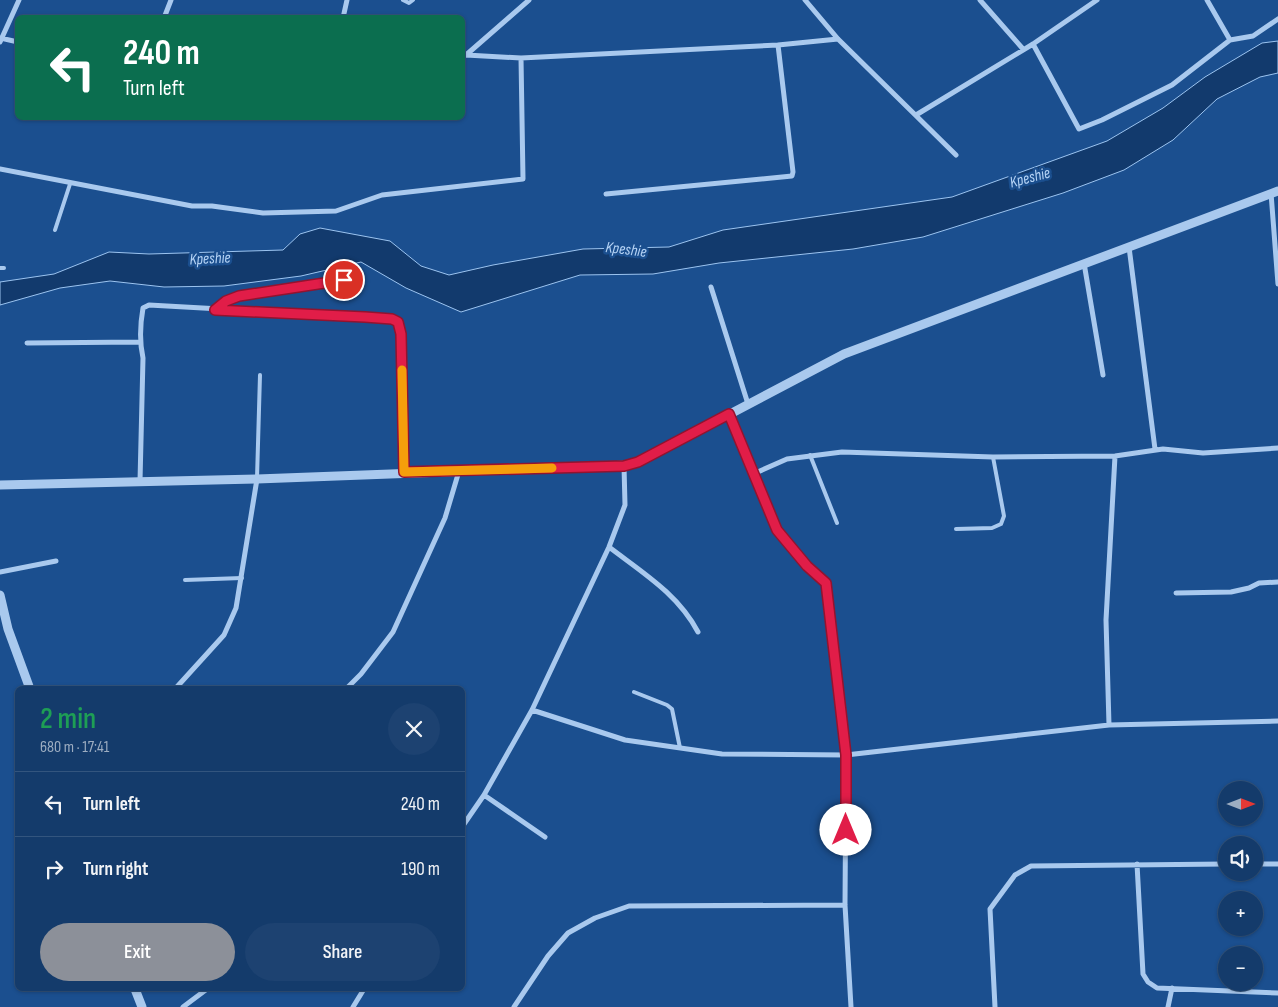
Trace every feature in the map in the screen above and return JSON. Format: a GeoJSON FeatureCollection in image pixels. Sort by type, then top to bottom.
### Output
{"type":"FeatureCollection","features":[{"type":"Feature","properties":{"kind":"street"},"geometry":{"type":"LineString","coordinates":[[15,42],[0,40],[18,0]]}},
{"type":"Feature","properties":{"kind":"street"},"geometry":{"type":"LineString","coordinates":[[165,15],[172,0]]}},
{"type":"Feature","properties":{"kind":"street"},"geometry":{"type":"LineString","coordinates":[[344,15],[347,0]]}},
{"type":"Feature","properties":{"kind":"street"},"geometry":{"type":"LineString","coordinates":[[465,55],[529,0]]}},
{"type":"Feature","properties":{"kind":"street"},"geometry":{"type":"LineString","coordinates":[[805,0],[838,39],[956,155]]}},
{"type":"Feature","properties":{"kind":"street"},"geometry":{"type":"LineString","coordinates":[[980,0],[1024,49]]}},
{"type":"Feature","properties":{"kind":"street"},"geometry":{"type":"LineString","coordinates":[[916,115],[1032,44],[1098,0]]}},
{"type":"Feature","properties":{"kind":"street"},"geometry":{"type":"LineString","coordinates":[[1207,0],[1230,40]]}},
{"type":"Feature","properties":{"kind":"street"},"geometry":{"type":"LineString","coordinates":[[1032,44],[1079,129],[1102,120],[1172,85],[1230,40],[1253,36],[1278,19]]}},
{"type":"Feature","properties":{"kind":"street"},"geometry":{"type":"LineString","coordinates":[[465,56],[521,58],[778,45],[838,39]]}},
{"type":"Feature","properties":{"kind":"street"},"geometry":{"type":"LineString","coordinates":[[606,194],[792,176],[794,172],[778,45]]}},
{"type":"Feature","properties":{"kind":"street"},"geometry":{"type":"LineString","coordinates":[[0,169],[192,206],[212,206],[264,213],[336,211],[382,195],[523,179],[521,58]]}},
{"type":"Feature","properties":{"kind":"street"},"geometry":{"type":"LineString","coordinates":[[0,485],[257,479],[404,472],[624,466],[638,462],[853,350],[1274,192],[1278,284]]}},
{"type":"Feature","properties":{"kind":"street"},"geometry":{"type":"LineString","coordinates":[[1129,247],[1155,449]]}},
{"type":"Feature","properties":{"kind":"street"},"geometry":{"type":"LineString","coordinates":[[1084,262],[1103,376]]}},
{"type":"Feature","properties":{"kind":"street"},"geometry":{"type":"LineString","coordinates":[[215,310],[226,301],[239,296],[344,280]]}},
{"type":"Feature","properties":{"kind":"street"},"geometry":{"type":"LineString","coordinates":[[712,288],[748,404]]}},
{"type":"Feature","properties":{"kind":"street"},"geometry":{"type":"LineString","coordinates":[[140,482],[142,358],[140,342],[142,308],[149,305],[365,317],[392,319],[398,322],[401,334],[404,472]]}},
{"type":"Feature","properties":{"kind":"street"},"geometry":{"type":"LineString","coordinates":[[28,343],[140,342]]}},
{"type":"Feature","properties":{"kind":"street"},"geometry":{"type":"LineString","coordinates":[[729,414],[777,530],[807,566],[826,583],[846,755],[846,905],[851,1007]]}},
{"type":"Feature","properties":{"kind":"street"},"geometry":{"type":"LineString","coordinates":[[753,474],[781,461],[810,456],[858,452],[993,457],[1115,456],[1155,449],[1203,453],[1278,448]]}},
{"type":"Feature","properties":{"kind":"street"},"geometry":{"type":"LineString","coordinates":[[1109,725],[1106,620],[1115,456]]}},
{"type":"Feature","properties":{"kind":"street"},"geometry":{"type":"LineString","coordinates":[[465,823],[484,796],[532,710],[609,547],[625,505],[624,466]]}},
{"type":"Feature","properties":{"kind":"street"},"geometry":{"type":"LineString","coordinates":[[349,686],[361,674],[393,632],[445,518],[459,471]]}},
{"type":"Feature","properties":{"kind":"street"},"geometry":{"type":"LineString","coordinates":[[178,686],[224,635],[236,608],[257,479]]}},
{"type":"Feature","properties":{"kind":"street"},"geometry":{"type":"LineString","coordinates":[[609,547],[671,594],[691,619],[698,632]]}},
{"type":"Feature","properties":{"kind":"street"},"geometry":{"type":"LineString","coordinates":[[0,572],[56,561]]}},
{"type":"Feature","properties":{"kind":"street"},"geometry":{"type":"LineString","coordinates":[[1176,593],[1231,592],[1249,588],[1259,583],[1278,582]]}},
{"type":"Feature","properties":{"kind":"street"},"geometry":{"type":"LineString","coordinates":[[0,595],[8,629],[29,686]]}},
{"type":"Feature","properties":{"kind":"street"},"geometry":{"type":"LineString","coordinates":[[532,710],[625,740],[722,754],[846,755],[1109,725],[1278,721]]}},
{"type":"Feature","properties":{"kind":"street"},"geometry":{"type":"LineString","coordinates":[[484,796],[545,838]]}},
{"type":"Feature","properties":{"kind":"street"},"geometry":{"type":"LineString","coordinates":[[1137,864],[1143,974],[1148,982],[1158,988],[1278,993]]}},
{"type":"Feature","properties":{"kind":"street"},"geometry":{"type":"LineString","coordinates":[[995,1007],[990,909],[999,894],[1015,875],[1031,866],[1218,864]]}},
{"type":"Feature","properties":{"kind":"street"},"geometry":{"type":"LineString","coordinates":[[1263,864],[1278,864]]}},
{"type":"Feature","properties":{"kind":"street"},"geometry":{"type":"LineString","coordinates":[[514,1007],[548,956],[568,933],[595,918],[629,906],[846,905]]}},
{"type":"Feature","properties":{"kind":"street"},"geometry":{"type":"LineString","coordinates":[[1168,1007],[1172,988]]}},
{"type":"Feature","properties":{"kind":"street"},"geometry":{"type":"LineString","coordinates":[[137,991],[142,1007]]}},
{"type":"Feature","properties":{"kind":"street"},"geometry":{"type":"LineString","coordinates":[[183,1007],[204,991]]}},
{"type":"Feature","properties":{"kind":"street"},"geometry":{"type":"LineString","coordinates":[[353,1007],[363,991]]}},
{"type":"Feature","properties":{"kind":"lane"},"geometry":{"type":"LineString","coordinates":[[403,0],[409,3],[413,0]]}},
{"type":"Feature","properties":{"kind":"lane"},"geometry":{"type":"LineString","coordinates":[[55,230],[70,184]]}},
{"type":"Feature","properties":{"kind":"lane"},"geometry":{"type":"LineString","coordinates":[[257,479],[260,375]]}},
{"type":"Feature","properties":{"kind":"lane"},"geometry":{"type":"LineString","coordinates":[[810,456],[837,523]]}},
{"type":"Feature","properties":{"kind":"lane"},"geometry":{"type":"LineString","coordinates":[[956,529],[992,528],[1001,524],[1004,516],[993,457]]}},
{"type":"Feature","properties":{"kind":"lane"},"geometry":{"type":"LineString","coordinates":[[186,580],[242,578]]}},
{"type":"Feature","properties":{"kind":"lane"},"geometry":{"type":"LineString","coordinates":[[634,692],[667,705],[672,710],[680,748]]}},
{"type":"Feature","properties":{"kind":"water","name":"Kpeshie"},"geometry":{"type":"Polygon","coordinates":[[[1278,41],[1278,73],[1260,77],[1217,99],[1173,140],[1124,170],[1063,193],[923,237],[853,249],[719,263],[653,274],[580,275],[461,312],[406,288],[361,262],[301,276],[224,286],[164,287],[110,281],[60,288],[0,305],[0,282],[54,274],[109,252],[149,254],[283,250],[300,234],[320,228],[390,241],[421,266],[449,275],[583,249],[669,247],[723,230],[952,197],[1107,141],[1163,108],[1205,77],[1262,43],[1278,41]]]}},
{"type":"Feature","properties":{"kind":"slow traffic"},"geometry":{"type":"LineString","coordinates":[[402,370],[404,472],[552,468]]}},
{"type":"Feature","properties":{"kind":"route"},"geometry":{"type":"LineString","coordinates":[[344,280],[239,296],[226,301],[215,310],[365,317],[392,319],[398,322],[401,334],[404,472],[624,466],[638,462],[729,414],[777,530],[807,566],[820,575],[826,583],[846,755],[846,830]]}}]}
